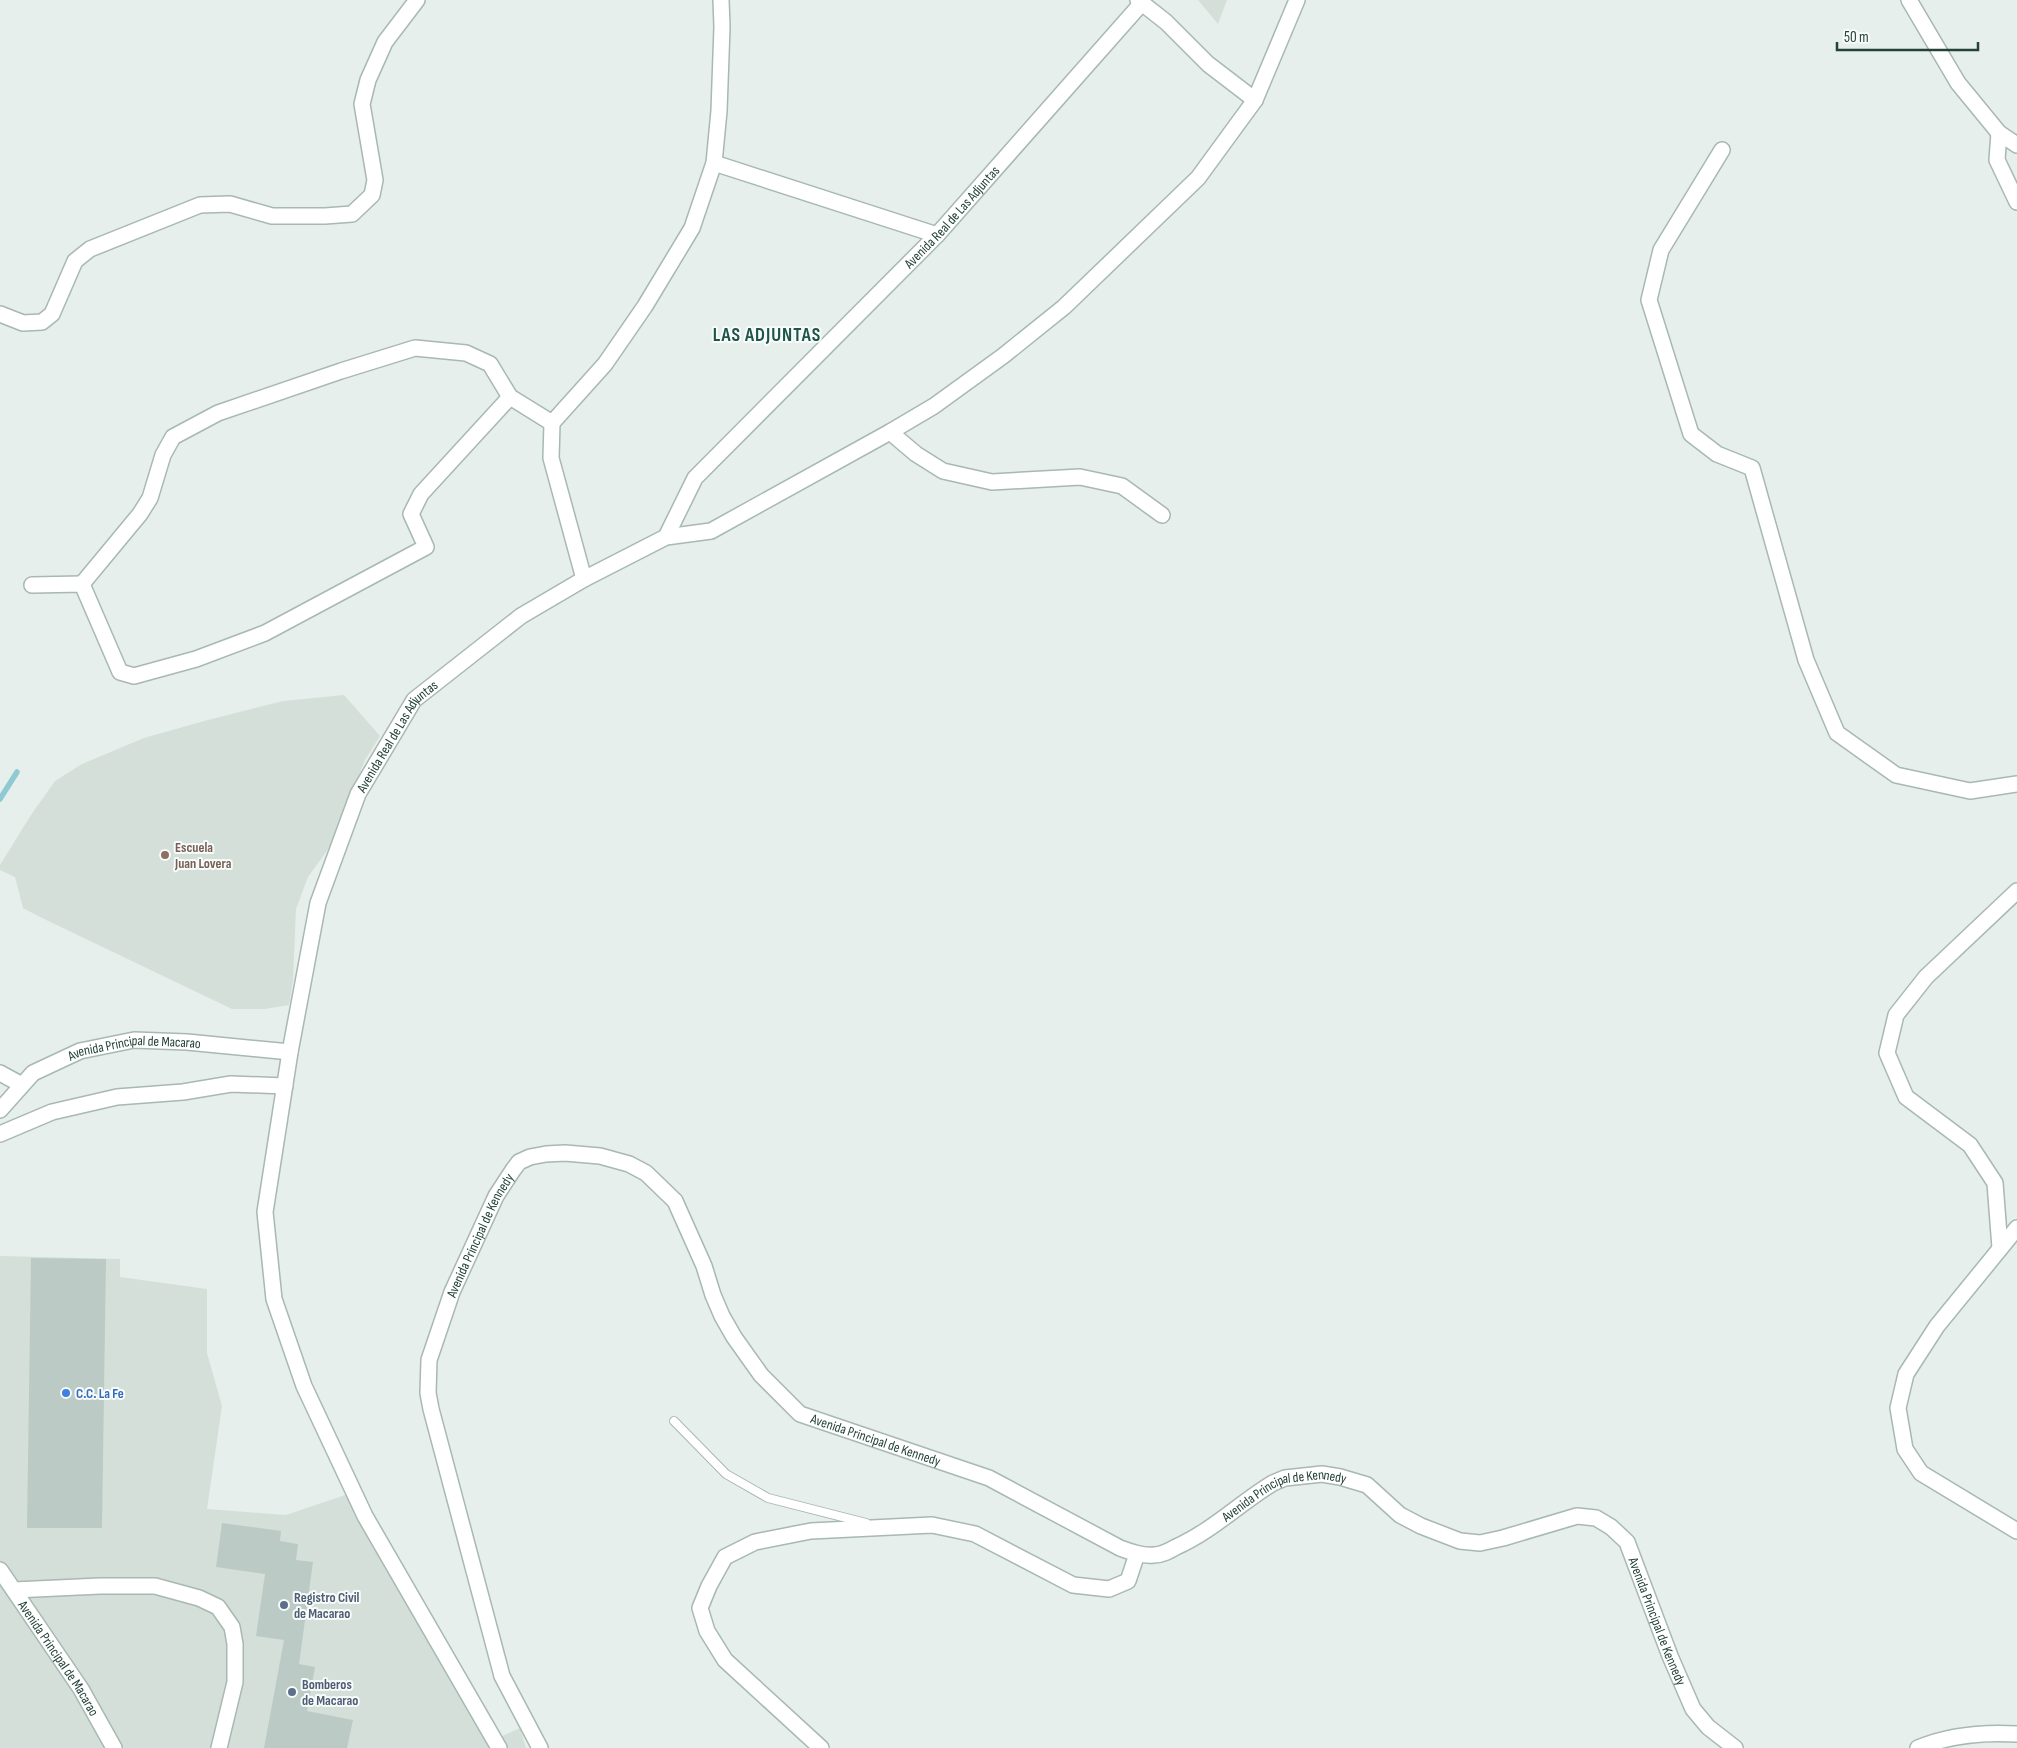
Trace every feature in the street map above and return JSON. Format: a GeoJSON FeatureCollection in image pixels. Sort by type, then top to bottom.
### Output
{"type":"FeatureCollection","features":[{"type":"Feature","properties":{"kind":"street"},"geometry":{"type":"LineString","coordinates":[[0,314],[22,323],[42,322],[52,314],[75,261],[90,248],[200,205],[230,204],[272,216],[352,214],[372,195],[375,180],[362,104],[368,80],[386,42],[417,0]]}},
{"type":"Feature","properties":{"kind":"street"},"geometry":{"type":"LineString","coordinates":[[584,579],[551,458],[552,423],[605,364],[645,306],[692,228],[714,163],[719,111],[722,27],[720,0]]}},
{"type":"Feature","properties":{"kind":"street","name":"Avenida Real de Las Adjuntas"},"geometry":{"type":"LineString","coordinates":[[499,1748],[366,1516],[304,1386],[274,1299],[265,1212],[290,1052],[318,903],[358,794],[414,700],[521,616],[584,579],[666,537],[712,531],[890,432],[942,400],[1003,356],[1064,307],[1198,178],[1255,100],[1297,0]]}},
{"type":"Feature","properties":{"kind":"street"},"geometry":{"type":"LineString","coordinates":[[1909,0],[1958,83],[1999,133],[2017,145]]}},
{"type":"Feature","properties":{"kind":"street","name":"Avenida Real de Las Adjuntas"},"geometry":{"type":"LineString","coordinates":[[666,537],[694,478],[937,235],[1139,2],[1166,22],[1208,64],[1255,100]]}},
{"type":"Feature","properties":{"kind":"street"},"geometry":{"type":"LineString","coordinates":[[1999,133],[1997,160],[2017,202]]}},
{"type":"Feature","properties":{"kind":"street"},"geometry":{"type":"LineString","coordinates":[[1722,150],[1661,250],[1648,300],[1691,434],[1717,454],[1752,468],[1806,660],[1837,733],[1896,775],[1970,791],[2017,784]]}},
{"type":"Feature","properties":{"kind":"street"},"geometry":{"type":"LineString","coordinates":[[714,163],[937,235]]}},
{"type":"Feature","properties":{"kind":"street"},"geometry":{"type":"LineString","coordinates":[[32,585],[82,584],[140,514],[150,498],[162,455],[173,437],[218,414],[341,370],[416,348],[466,353],[490,364],[510,397],[552,423]]}},
{"type":"Feature","properties":{"kind":"street"},"geometry":{"type":"LineString","coordinates":[[82,584],[120,672],[134,676],[196,659],[265,633],[426,547],[410,514],[421,494],[510,397]]}},
{"type":"Feature","properties":{"kind":"street"},"geometry":{"type":"LineString","coordinates":[[890,432],[916,454],[943,472],[992,482],[1080,477],[1122,486],[1162,515]]}},
{"type":"Feature","properties":{"kind":"street"},"geometry":{"type":"LineString","coordinates":[[2000,1248],[1995,1183],[1970,1145],[1906,1097],[1887,1054],[1896,1015],[1920,984],[2017,891]]}},
{"type":"Feature","properties":{"kind":"street","name":"Avenida Principal de Macarao"},"geometry":{"type":"LineString","coordinates":[[0,1110],[34,1073],[80,1051],[134,1040],[187,1042],[290,1052]]}},
{"type":"Feature","properties":{"kind":"street"},"geometry":{"type":"LineString","coordinates":[[0,1073],[22,1085]]}},
{"type":"Feature","properties":{"kind":"street"},"geometry":{"type":"LineString","coordinates":[[0,1134],[52,1112],[117,1097],[183,1092],[231,1084],[285,1086]]}},
{"type":"Feature","properties":{"kind":"street","name":"Avenida Principal de Kennedy"},"geometry":{"type":"LineString","coordinates":[[540,1748],[502,1676],[463,1534],[428,1393],[429,1360],[452,1292],[496,1196],[513,1170],[519,1162],[530,1157],[565,1153],[600,1156],[630,1164],[646,1173],[675,1201],[704,1266],[722,1316],[734,1337],[761,1374],[800,1414],[989,1478],[1120,1548],[1137,1554],[1154,1555],[1164,1553],[1202,1534],[1273,1482],[1285,1478],[1314,1475],[1340,1477],[1367,1485],[1400,1515],[1421,1526],[1460,1540],[1480,1543],[1530,1532],[1554,1522],[1577,1516],[1596,1518],[1611,1527],[1627,1542],[1670,1656],[1693,1709],[1708,1727],[1736,1748]]}},
{"type":"Feature","properties":{"kind":"street"},"geometry":{"type":"LineString","coordinates":[[2017,1228],[1937,1326],[1906,1374],[1898,1408],[1904,1450],[1921,1473],[2017,1532]]}},
{"type":"Feature","properties":{"kind":"street"},"geometry":{"type":"LineString","coordinates":[[821,1748],[725,1660],[707,1631],[700,1608],[709,1586],[725,1557],[755,1542],[811,1531],[932,1525],[975,1534],[1073,1585],[1109,1589],[1128,1581],[1137,1554]]}},
{"type":"Feature","properties":{"kind":"street","name":"Avenida Principal de Macarao"},"geometry":{"type":"LineString","coordinates":[[0,1570],[81,1689],[114,1748]]}},
{"type":"Feature","properties":{"kind":"street"},"geometry":{"type":"LineString","coordinates":[[14,1590],[100,1586],[155,1586],[198,1598],[218,1608],[232,1627],[235,1644],[235,1682],[219,1748]]}},
{"type":"Feature","properties":{"kind":"street"},"geometry":{"type":"LineString","coordinates":[[1918,1748],[1956,1736],[1998,1733],[2017,1734]]}},
{"type":"Feature","properties":{"kind":"lane"},"geometry":{"type":"LineString","coordinates":[[674,1421],[726,1474],[768,1498],[882,1528]]}},
{"type":"Feature","properties":{"kind":"shaded area"},"geometry":{"type":"Polygon","coordinates":[[[1198,0],[1227,0],[1218,24],[1198,0]]]}},
{"type":"Feature","properties":{"kind":"shaded area","name":"Escuela Juan Lovera"},"geometry":{"type":"Polygon","coordinates":[[[344,695],[380,736],[365,760],[331,845],[308,877],[296,909],[293,980],[289,1005],[265,1009],[232,1009],[23,908],[15,877],[0,870],[0,865],[55,781],[82,764],[144,738],[208,720],[283,701],[344,695]]]}},
{"type":"Feature","properties":{"kind":"shaded area"},"geometry":{"type":"Polygon","coordinates":[[[0,1256],[120,1259],[120,1277],[207,1289],[207,1353],[222,1406],[207,1509],[286,1515],[357,1491],[491,1741],[520,1728],[526,1748],[0,1748],[0,1256]]]}},
{"type":"Feature","properties":{"kind":"building","name":"C.C. La Fe"},"geometry":{"type":"Polygon","coordinates":[[[31,1258],[106,1259],[102,1528],[27,1528],[31,1258]]]}},
{"type":"Feature","properties":{"kind":"building"},"geometry":{"type":"Polygon","coordinates":[[[222,1523],[281,1531],[280,1541],[298,1544],[296,1560],[313,1562],[299,1664],[315,1667],[307,1711],[353,1720],[347,1748],[264,1748],[284,1640],[256,1636],[265,1574],[216,1567],[222,1523]]]}},
{"type":"Feature","properties":{"kind":"waterway"},"geometry":{"type":"LineString","coordinates":[[0,799],[17,772]]}},
{"type":"Feature","properties":{"kind":"place","name":"Escuela Juan Lovera"},"geometry":{"type":"Point","coordinates":[165,855]}},
{"type":"Feature","properties":{"kind":"place","name":"C.C. La Fe"},"geometry":{"type":"Point","coordinates":[66,1393]}},
{"type":"Feature","properties":{"kind":"place","name":"Registro Civil de Macarao"},"geometry":{"type":"Point","coordinates":[284,1605]}},
{"type":"Feature","properties":{"kind":"place","name":"Bomberos de Macarao"},"geometry":{"type":"Point","coordinates":[292,1692]}},
{"type":"Feature","properties":{"kind":"district","name":"LAS ADJUNTAS"},"geometry":{"type":"Point","coordinates":[767,335]}}]}
